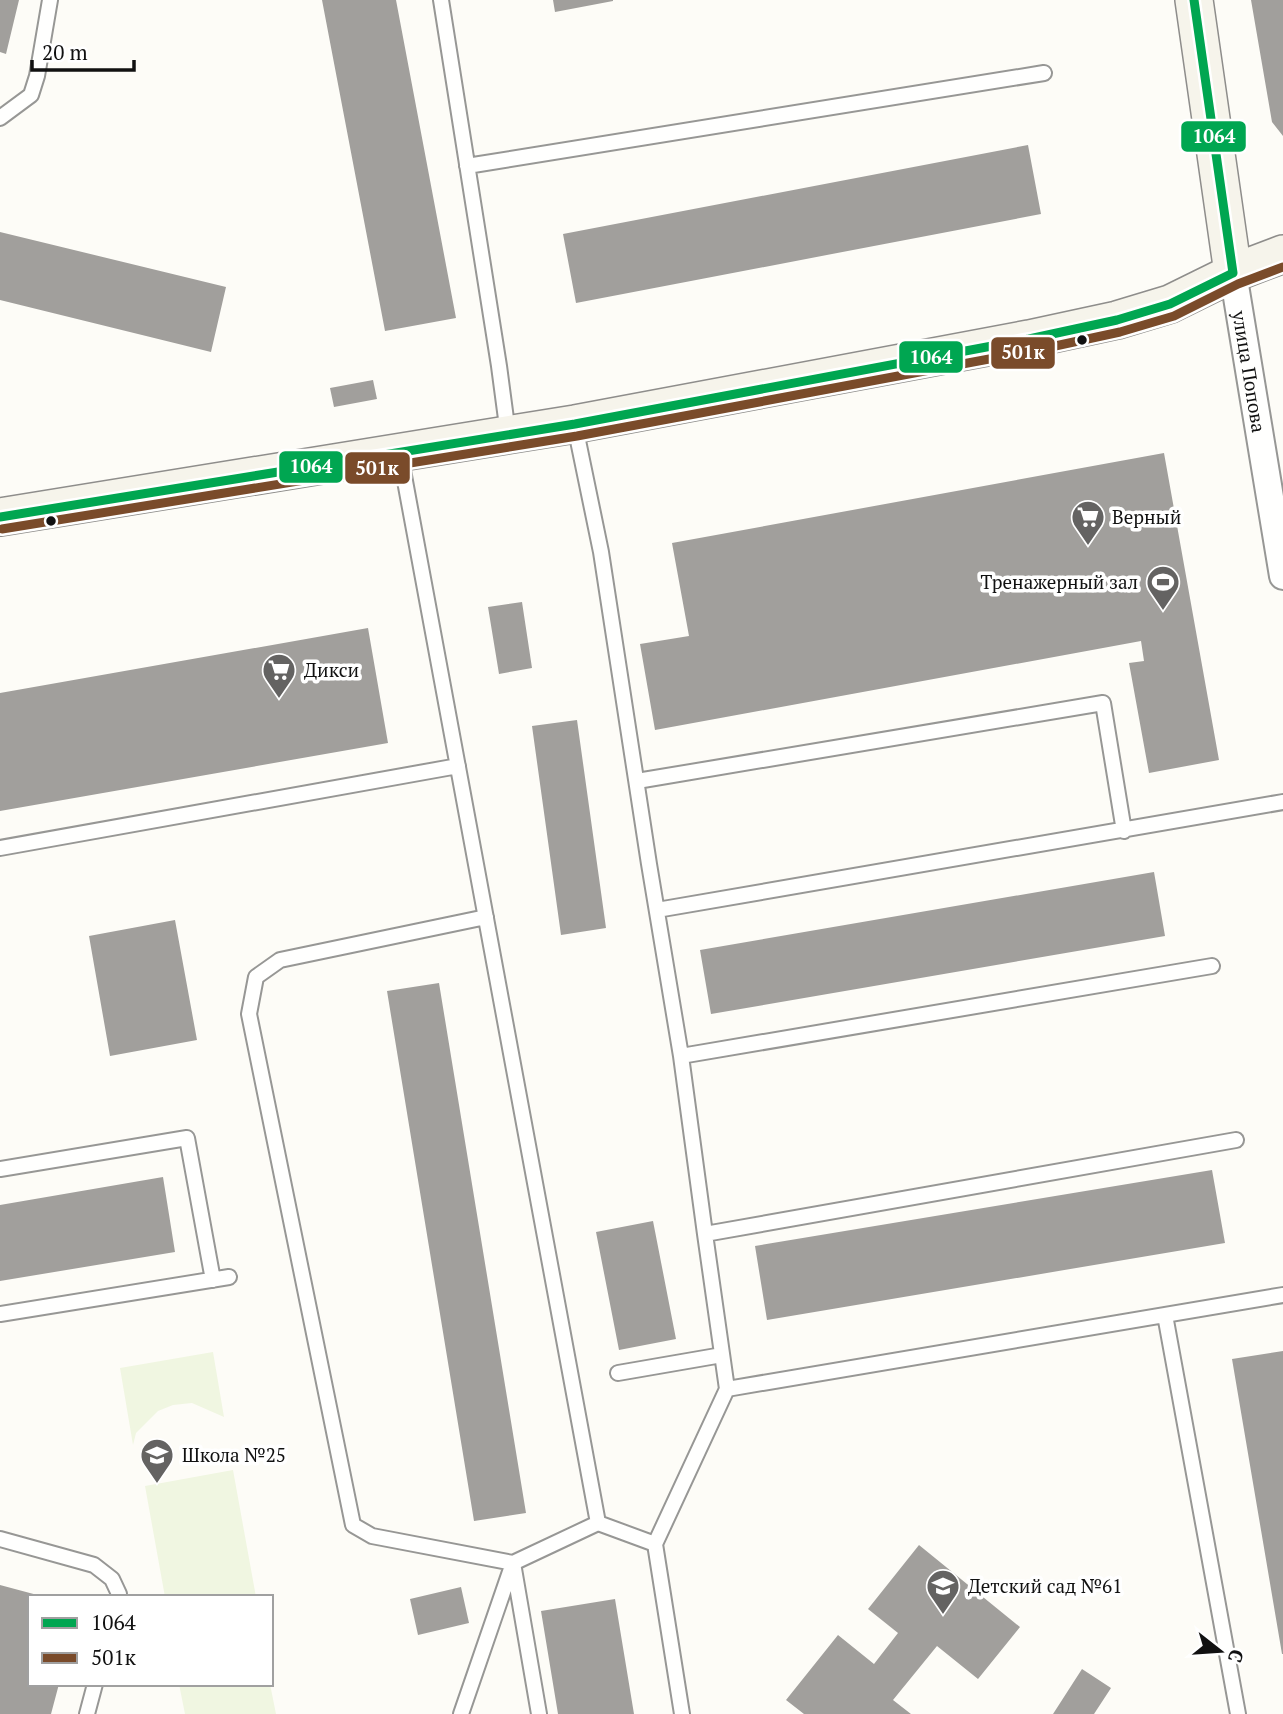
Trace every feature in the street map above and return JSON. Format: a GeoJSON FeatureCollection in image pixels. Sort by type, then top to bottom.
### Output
{"type":"FeatureCollection","features":[{"type":"Feature","properties":{"kind":"main road","name":"улица Попова"},"geometry":{"type":"LineString","coordinates":[[1194,0],[1233,273]]}},
{"type":"Feature","properties":{"kind":"main road"},"geometry":{"type":"LineString","coordinates":[[0,517],[575,424],[1016,342],[1117,320],[1170,304],[1233,273],[1283,254]]}},
{"type":"Feature","properties":{"kind":"street","name":"улица Попова"},"geometry":{"type":"LineString","coordinates":[[1233,273],[1283,576]]}},
{"type":"Feature","properties":{"kind":"lane"},"geometry":{"type":"LineString","coordinates":[[0,118],[30,95],[37,76],[50,0]]}},
{"type":"Feature","properties":{"kind":"lane"},"geometry":{"type":"LineString","coordinates":[[441,0],[508,434]]}},
{"type":"Feature","properties":{"kind":"lane"},"geometry":{"type":"LineString","coordinates":[[467,166],[1044,73]]}},
{"type":"Feature","properties":{"kind":"lane"},"geometry":{"type":"LineString","coordinates":[[575,424],[601,552],[681,1056],[727,1389],[655,1544],[682,1714]]}},
{"type":"Feature","properties":{"kind":"lane"},"geometry":{"type":"LineString","coordinates":[[400,452],[598,1523]]}},
{"type":"Feature","properties":{"kind":"lane"},"geometry":{"type":"LineString","coordinates":[[637,780],[1104,703],[1124,831]]}},
{"type":"Feature","properties":{"kind":"lane"},"geometry":{"type":"LineString","coordinates":[[0,848],[457,766]]}},
{"type":"Feature","properties":{"kind":"lane"},"geometry":{"type":"LineString","coordinates":[[657,910],[1283,802]]}},
{"type":"Feature","properties":{"kind":"lane"},"geometry":{"type":"LineString","coordinates":[[486,917],[280,960],[256,977],[248,1014],[353,1525],[372,1536],[513,1563],[598,1523],[655,1544]]}},
{"type":"Feature","properties":{"kind":"lane"},"geometry":{"type":"LineString","coordinates":[[681,1056],[1212,966]]}},
{"type":"Feature","properties":{"kind":"lane"},"geometry":{"type":"LineString","coordinates":[[0,1169],[187,1138],[213,1280]]}},
{"type":"Feature","properties":{"kind":"lane"},"geometry":{"type":"LineString","coordinates":[[705,1234],[1236,1140]]}},
{"type":"Feature","properties":{"kind":"lane"},"geometry":{"type":"LineString","coordinates":[[0,1314],[229,1278]]}},
{"type":"Feature","properties":{"kind":"lane"},"geometry":{"type":"LineString","coordinates":[[727,1389],[1283,1296]]}},
{"type":"Feature","properties":{"kind":"lane"},"geometry":{"type":"LineString","coordinates":[[1164,1315],[1238,1714]]}},
{"type":"Feature","properties":{"kind":"lane"},"geometry":{"type":"LineString","coordinates":[[618,1373],[722,1355]]}},
{"type":"Feature","properties":{"kind":"lane"},"geometry":{"type":"LineString","coordinates":[[0,1539],[94,1566],[111,1579],[119,1595]]}},
{"type":"Feature","properties":{"kind":"lane"},"geometry":{"type":"LineString","coordinates":[[461,1714],[513,1563]]}},
{"type":"Feature","properties":{"kind":"lane"},"geometry":{"type":"LineString","coordinates":[[513,1563],[539,1714]]}},
{"type":"Feature","properties":{"kind":"lane"},"geometry":{"type":"LineString","coordinates":[[87,1714],[94,1686]]}},
{"type":"Feature","properties":{"kind":"green space"},"geometry":{"type":"Polygon","coordinates":[[[213,1352],[224,1417],[192,1403],[173,1405],[158,1411],[136,1433],[133,1445],[120,1368],[213,1352]]]}},
{"type":"Feature","properties":{"kind":"green space"},"geometry":{"type":"Polygon","coordinates":[[[233,1470],[256,1595],[165,1595],[145,1486],[233,1470]]]}},
{"type":"Feature","properties":{"kind":"green space"},"geometry":{"type":"Polygon","coordinates":[[[179,1686],[270,1686],[276,1714],[185,1714],[179,1686]]]}},
{"type":"Feature","properties":{"kind":"building"},"geometry":{"type":"Polygon","coordinates":[[[0,0],[19,0],[6,54],[0,52],[0,0]]]}},
{"type":"Feature","properties":{"kind":"building"},"geometry":{"type":"Polygon","coordinates":[[[322,0],[396,0],[456,318],[385,331],[322,0]]]}},
{"type":"Feature","properties":{"kind":"building"},"geometry":{"type":"Polygon","coordinates":[[[553,0],[613,0],[613,1],[555,12],[553,0]]]}},
{"type":"Feature","properties":{"kind":"building"},"geometry":{"type":"Polygon","coordinates":[[[1251,0],[1283,0],[1283,136],[1272,122],[1251,0]]]}},
{"type":"Feature","properties":{"kind":"building"},"geometry":{"type":"Polygon","coordinates":[[[1028,145],[1041,214],[576,303],[563,234],[1028,145]]]}},
{"type":"Feature","properties":{"kind":"building"},"geometry":{"type":"Polygon","coordinates":[[[0,232],[226,287],[211,352],[0,300],[0,232]]]}},
{"type":"Feature","properties":{"kind":"building"},"geometry":{"type":"Polygon","coordinates":[[[373,380],[377,399],[334,407],[330,388],[373,380]]]}},
{"type":"Feature","properties":{"kind":"building"},"geometry":{"type":"Polygon","coordinates":[[[1164,453],[1219,760],[1149,773],[1129,663],[1144,661],[1141,641],[655,730],[640,644],[689,636],[672,543],[1164,453]]]}},
{"type":"Feature","properties":{"kind":"building"},"geometry":{"type":"Polygon","coordinates":[[[522,602],[532,668],[499,674],[488,607],[522,602]]]}},
{"type":"Feature","properties":{"kind":"building"},"geometry":{"type":"Polygon","coordinates":[[[368,628],[388,743],[0,811],[0,693],[368,628]]]}},
{"type":"Feature","properties":{"kind":"building"},"geometry":{"type":"Polygon","coordinates":[[[577,720],[606,928],[561,935],[532,726],[577,720]]]}},
{"type":"Feature","properties":{"kind":"building"},"geometry":{"type":"Polygon","coordinates":[[[1154,872],[1165,936],[711,1014],[700,950],[1154,872]]]}},
{"type":"Feature","properties":{"kind":"building"},"geometry":{"type":"Polygon","coordinates":[[[175,920],[197,1040],[110,1056],[89,936],[175,920]]]}},
{"type":"Feature","properties":{"kind":"building"},"geometry":{"type":"Polygon","coordinates":[[[439,983],[526,1513],[474,1521],[387,991],[439,983]]]}},
{"type":"Feature","properties":{"kind":"building"},"geometry":{"type":"Polygon","coordinates":[[[1212,1170],[1225,1243],[767,1320],[755,1246],[1212,1170]]]}},
{"type":"Feature","properties":{"kind":"building"},"geometry":{"type":"Polygon","coordinates":[[[163,1177],[175,1252],[0,1281],[0,1205],[163,1177]]]}},
{"type":"Feature","properties":{"kind":"building"},"geometry":{"type":"Polygon","coordinates":[[[653,1221],[676,1339],[619,1350],[596,1232],[653,1221]]]}},
{"type":"Feature","properties":{"kind":"building"},"geometry":{"type":"Polygon","coordinates":[[[1283,1351],[1283,1654],[1282,1654],[1232,1359],[1283,1351]]]}},
{"type":"Feature","properties":{"kind":"building"},"geometry":{"type":"Polygon","coordinates":[[[919,1545],[1020,1627],[978,1679],[937,1646],[893,1700],[911,1714],[804,1714],[786,1700],[838,1635],[874,1664],[898,1633],[868,1609],[919,1545]]]}},
{"type":"Feature","properties":{"kind":"building"},"geometry":{"type":"Polygon","coordinates":[[[0,1585],[37,1595],[28,1595],[28,1686],[58,1686],[51,1714],[0,1714],[0,1585]]]}},
{"type":"Feature","properties":{"kind":"building"},"geometry":{"type":"Polygon","coordinates":[[[461,1587],[469,1623],[418,1635],[410,1599],[461,1587]]]}},
{"type":"Feature","properties":{"kind":"building"},"geometry":{"type":"Polygon","coordinates":[[[615,1599],[634,1714],[558,1714],[541,1611],[615,1599]]]}},
{"type":"Feature","properties":{"kind":"building"},"geometry":{"type":"Polygon","coordinates":[[[1082,1669],[1111,1688],[1094,1714],[1053,1714],[1082,1669]]]}},
{"type":"Feature","properties":{"kind":"transit line","name":"1064"},"geometry":{"type":"LineString","coordinates":[[1194,0],[1233,273]]}},
{"type":"Feature","properties":{"kind":"transit line","name":"501к"},"geometry":{"type":"LineString","coordinates":[[2,529],[577,436],[1032,351],[1120,332],[1174,316],[1238,284],[1283,267]]}},
{"type":"Feature","properties":{"kind":"transit line","name":"1064"},"geometry":{"type":"LineString","coordinates":[[0,517],[575,424],[1029,339],[1117,320],[1170,304],[1233,273]]}},
{"type":"Feature","properties":{"kind":"place","name":"Верный"},"geometry":{"type":"Point","coordinates":[1088,547]}},
{"type":"Feature","properties":{"kind":"place","name":"Тренажерный зал"},"geometry":{"type":"Point","coordinates":[1163,612]}},
{"type":"Feature","properties":{"kind":"place","name":"Дикси"},"geometry":{"type":"Point","coordinates":[279,700]}},
{"type":"Feature","properties":{"kind":"place","name":"Школа №25"},"geometry":{"type":"Point","coordinates":[157,1485]}},
{"type":"Feature","properties":{"kind":"place","name":"Детский сад №61"},"geometry":{"type":"Point","coordinates":[943,1616]}}]}
